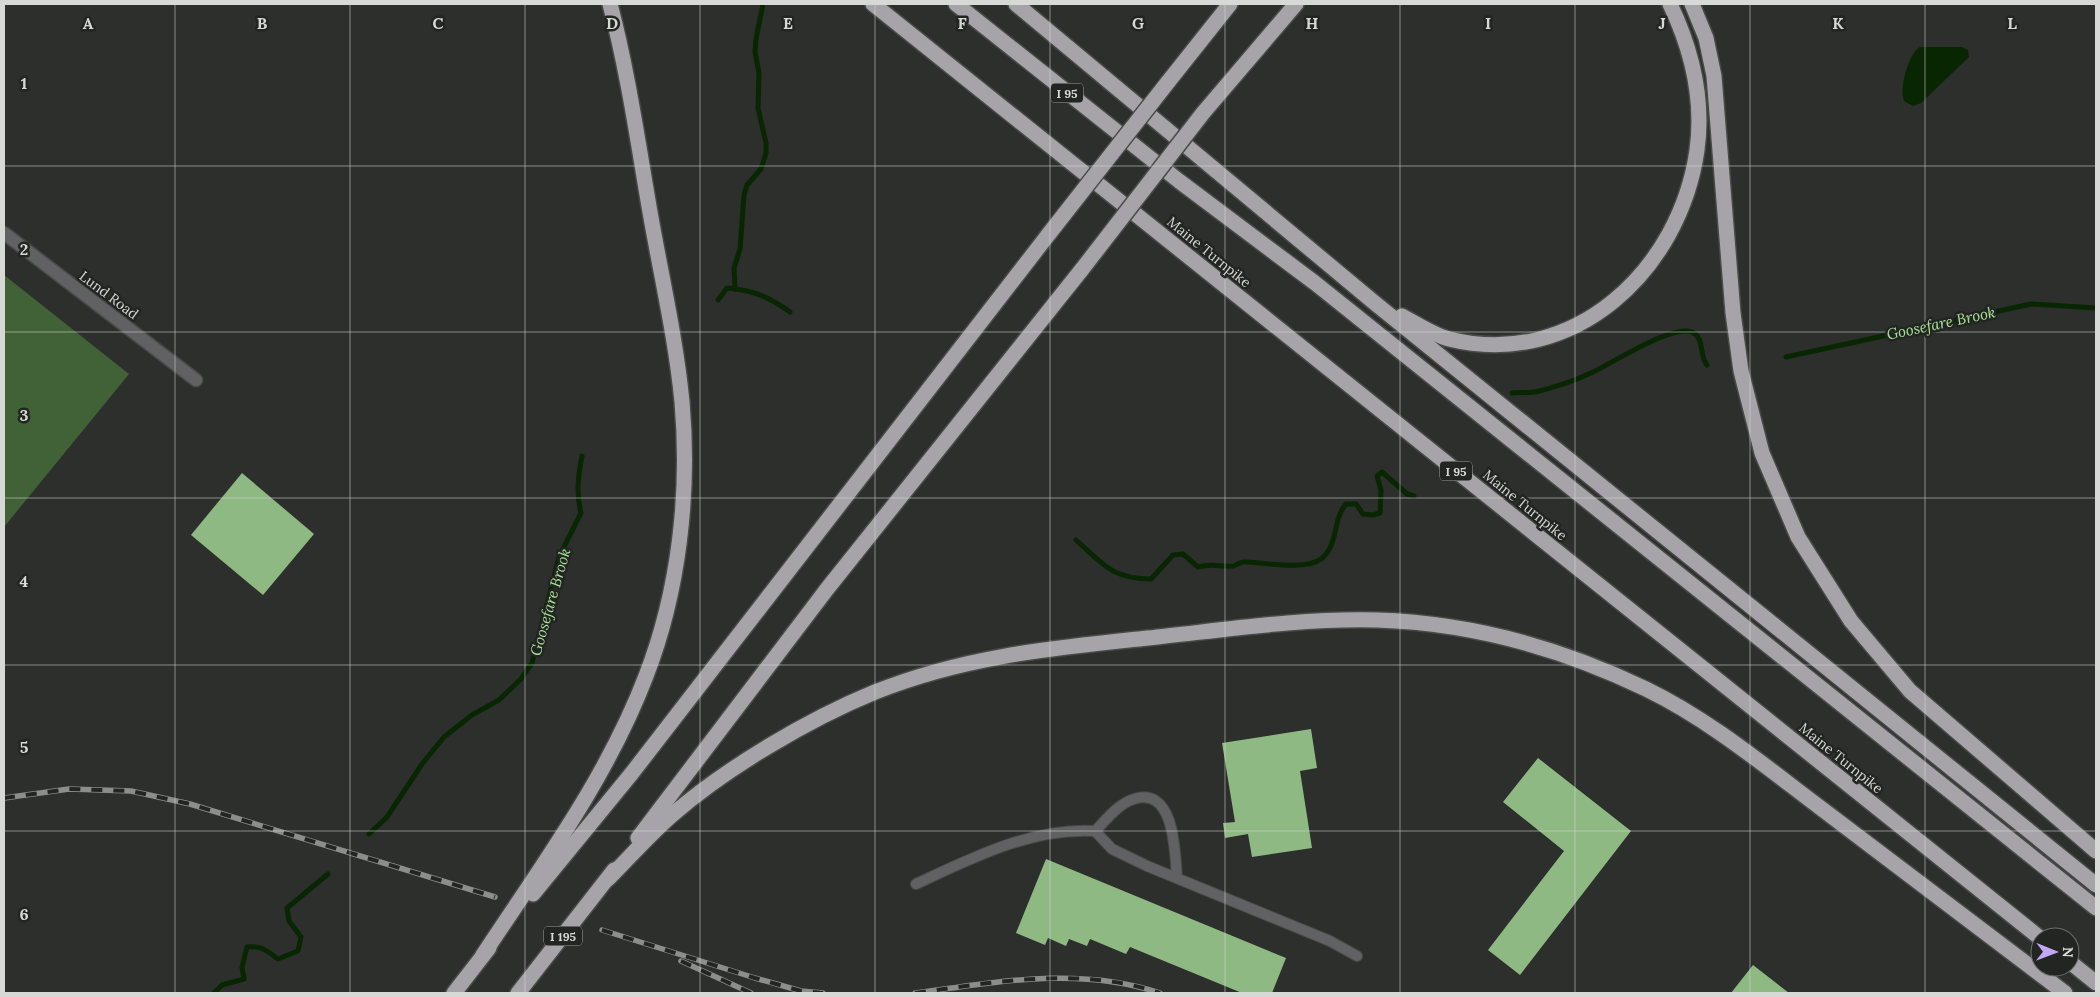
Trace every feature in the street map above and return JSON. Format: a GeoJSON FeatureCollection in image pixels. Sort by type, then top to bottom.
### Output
{"type":"FeatureCollection","features":[{"type":"Feature","properties":{"kind":"highway"},"geometry":{"type":"LineString","coordinates":[[483,955],[574,818],[618,741],[656,648],[672,586],[678,549],[682,519],[685,441],[679,372],[627,82],[610,4]]}},
{"type":"Feature","properties":{"kind":"highway","name":"Maine Turnpike"},"geometry":{"type":"LineString","coordinates":[[872,4],[2030,930]]}},
{"type":"Feature","properties":{"kind":"highway","name":"I 95"},"geometry":{"type":"LineString","coordinates":[[956,4],[1179,182],[1315,283],[2096,908]]}},
{"type":"Feature","properties":{"kind":"highway"},"geometry":{"type":"LineString","coordinates":[[1016,4],[1376,304],[2096,885]]}},
{"type":"Feature","properties":{"kind":"highway"},"geometry":{"type":"LineString","coordinates":[[454,993],[632,774],[1048,235],[1230,4]]}},
{"type":"Feature","properties":{"kind":"highway"},"geometry":{"type":"LineString","coordinates":[[608,879],[827,589],[1083,268],[1203,113],[1296,4]]}},
{"type":"Feature","properties":{"kind":"highway"},"geometry":{"type":"LineString","coordinates":[[1376,304],[1447,339],[1505,345],[1551,337],[1582,324],[1608,307],[1632,285],[1662,244],[1681,208],[1697,150],[1696,82],[1686,41],[1670,4]]}},
{"type":"Feature","properties":{"kind":"highway"},"geometry":{"type":"LineString","coordinates":[[1692,4],[1706,38],[1714,76],[1732,303],[1741,371],[1762,454],[1798,538],[1851,621],[1910,691],[2096,851]]}},
{"type":"Feature","properties":{"kind":"highway"},"geometry":{"type":"LineString","coordinates":[[608,879],[673,814],[773,743],[837,709],[909,679],[975,660],[1050,647],[1324,621],[1376,620],[1416,623],[1454,627],[1524,641],[1586,662],[1651,691],[1735,743],[2064,993]]}},
{"type":"Feature","properties":{"kind":"highway","name":"I 195"},"geometry":{"type":"LineString","coordinates":[[518,993],[608,879]]}},
{"type":"Feature","properties":{"kind":"highway"},"geometry":{"type":"LineString","coordinates":[[2080,970],[2096,983]]}},
{"type":"Feature","properties":{"kind":"street","name":"Lund Road"},"geometry":{"type":"LineString","coordinates":[[4,233],[196,380]]}},
{"type":"Feature","properties":{"kind":"lane"},"geometry":{"type":"LineString","coordinates":[[1095,831],[1111,815],[1133,799],[1148,797],[1160,803],[1168,817],[1174,844],[1177,878]]}},
{"type":"Feature","properties":{"kind":"lane"},"geometry":{"type":"LineString","coordinates":[[916,884],[988,851],[1018,842],[1075,830],[1095,831],[1112,848],[1177,878],[1330,941],[1357,956]]}},
{"type":"Feature","properties":{"kind":"shaded area"},"geometry":{"type":"Polygon","coordinates":[[[1920,47],[1962,47],[1968,50],[1969,57],[1921,103],[1913,106],[1904,101],[1903,88],[1908,64],[1920,47]]]}},
{"type":"Feature","properties":{"kind":"shaded area"},"geometry":{"type":"Polygon","coordinates":[[[4,275],[129,374],[4,527],[4,275]]]}},
{"type":"Feature","properties":{"kind":"building"},"geometry":{"type":"Polygon","coordinates":[[[242,473],[314,534],[263,595],[191,535],[242,473]]]}},
{"type":"Feature","properties":{"kind":"building"},"geometry":{"type":"Polygon","coordinates":[[[1311,729],[1317,768],[1300,771],[1312,848],[1252,857],[1248,834],[1225,838],[1223,823],[1235,822],[1222,743],[1311,729]]]}},
{"type":"Feature","properties":{"kind":"building"},"geometry":{"type":"Polygon","coordinates":[[[1538,758],[1631,831],[1520,975],[1488,950],[1564,851],[1503,802],[1538,758]]]}},
{"type":"Feature","properties":{"kind":"building"},"geometry":{"type":"Polygon","coordinates":[[[1046,859],[1286,958],[1272,993],[1242,993],[1130,947],[1126,954],[1090,939],[1087,946],[1069,939],[1066,946],[1048,938],[1045,945],[1016,933],[1046,859]]]}},
{"type":"Feature","properties":{"kind":"building"},"geometry":{"type":"Polygon","coordinates":[[[1753,965],[1789,993],[1731,993],[1753,965]]]}},
{"type":"Feature","properties":{"kind":"waterway"},"geometry":{"type":"LineString","coordinates":[[735,289],[734,268],[740,249],[744,195],[747,185],[761,169],[766,153],[766,143],[758,108],[759,73],[755,52],[763,4]]}},
{"type":"Feature","properties":{"kind":"waterway","name":"Goosefare Brook"},"geometry":{"type":"LineString","coordinates":[[718,300],[727,288],[745,290],[775,302],[790,312]]}},
{"type":"Feature","properties":{"kind":"waterway","name":"Goosefare Brook"},"geometry":{"type":"LineString","coordinates":[[1786,357],[2031,304],[2096,308]]}},
{"type":"Feature","properties":{"kind":"waterway","name":"Goosefare Brook"},"geometry":{"type":"LineString","coordinates":[[1512,393],[1535,392],[1572,381],[1657,339],[1683,331],[1692,332],[1699,338],[1703,357],[1707,365]]}},
{"type":"Feature","properties":{"kind":"waterway","name":"Goosefare Brook"},"geometry":{"type":"LineString","coordinates":[[369,834],[387,817],[422,764],[444,737],[472,715],[499,700],[521,679],[532,663],[559,557],[581,513],[578,485],[582,456]]}},
{"type":"Feature","properties":{"kind":"waterway","name":"Goosefare Brook"},"geometry":{"type":"LineString","coordinates":[[1076,540],[1101,563],[1117,573],[1138,578],[1151,579],[1173,555],[1183,554],[1198,567],[1207,565],[1233,566],[1241,562],[1305,565],[1314,563],[1327,553],[1331,547],[1339,517],[1346,504],[1356,504],[1363,514],[1373,515],[1380,513],[1381,490],[1377,476],[1382,472],[1407,494],[1414,496]]}},
{"type":"Feature","properties":{"kind":"waterway","name":"Goosefare Brook"},"geometry":{"type":"LineString","coordinates":[[214,993],[222,985],[244,979],[242,967],[247,947],[260,948],[278,959],[298,951],[301,937],[289,921],[287,908],[328,874]]}},
{"type":"Feature","properties":{"kind":"railway"},"geometry":{"type":"LineString","coordinates":[[4,798],[69,789],[131,791],[190,804],[495,897]]}},
{"type":"Feature","properties":{"kind":"railway"},"geometry":{"type":"LineString","coordinates":[[602,930],[755,978],[801,991],[823,993]]}},
{"type":"Feature","properties":{"kind":"railway"},"geometry":{"type":"LineString","coordinates":[[681,961],[751,993]]}},
{"type":"Feature","properties":{"kind":"railway"},"geometry":{"type":"LineString","coordinates":[[915,993],[1007,981],[1069,978],[1130,985],[1160,993]]}}]}
